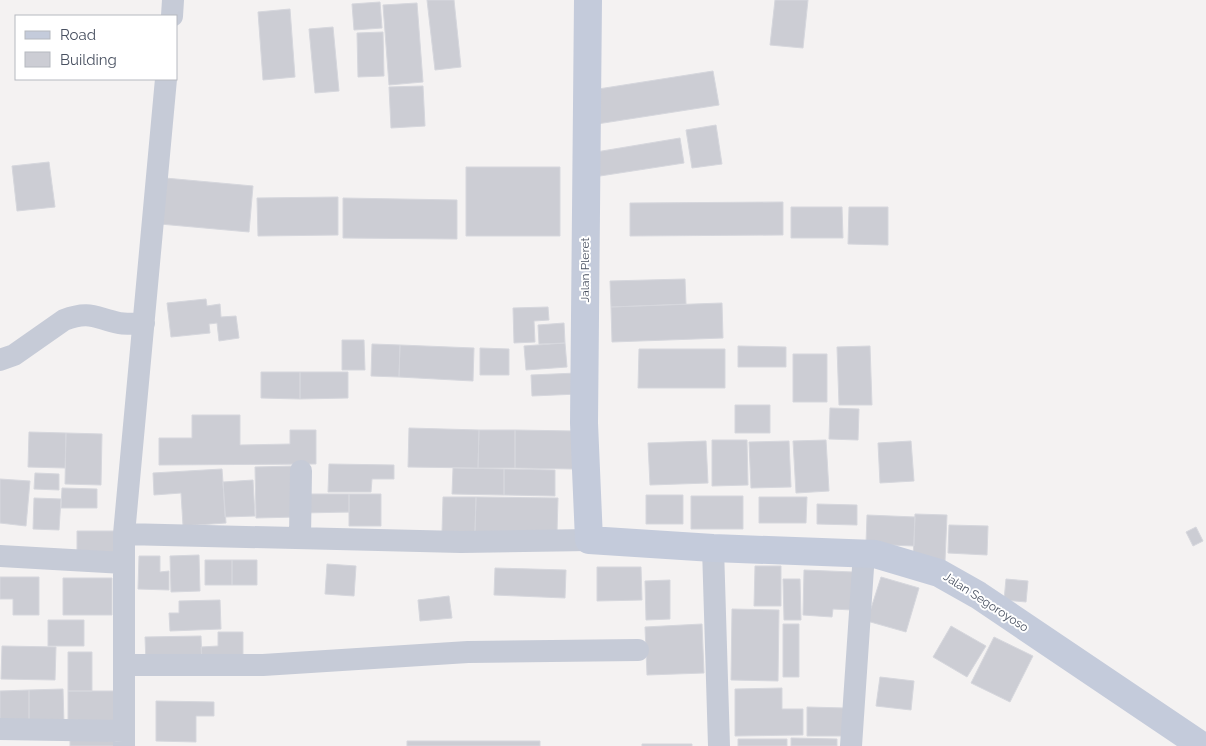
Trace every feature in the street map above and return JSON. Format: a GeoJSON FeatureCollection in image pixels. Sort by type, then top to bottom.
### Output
{"type":"FeatureCollection","features":[{"type":"Feature","properties":{"kind":"main road","name":"Jalan Pleret"},"geometry":{"type":"LineString","coordinates":[[588,0],[584,423],[589,540]]}},
{"type":"Feature","properties":{"kind":"main road","name":"Jalan Segoroyoso"},"geometry":{"type":"LineString","coordinates":[[589,540],[713,548],[875,554],[940,572],[978,595],[1202,746]]}},
{"type":"Feature","properties":{"kind":"street"},"geometry":{"type":"LineString","coordinates":[[0,729],[124,738],[124,534],[166,80]]}},
{"type":"Feature","properties":{"kind":"street"},"geometry":{"type":"LineString","coordinates":[[0,360],[14,355],[64,320],[73,316],[95,314],[118,323],[144,323]]}},
{"type":"Feature","properties":{"kind":"street"},"geometry":{"type":"LineString","coordinates":[[300,538],[301,471]]}},
{"type":"Feature","properties":{"kind":"street"},"geometry":{"type":"LineString","coordinates":[[124,534],[461,542],[589,540]]}},
{"type":"Feature","properties":{"kind":"street"},"geometry":{"type":"LineString","coordinates":[[713,548],[719,746]]}},
{"type":"Feature","properties":{"kind":"street"},"geometry":{"type":"LineString","coordinates":[[851,746],[864,553]]}},
{"type":"Feature","properties":{"kind":"street"},"geometry":{"type":"LineString","coordinates":[[0,556],[124,563]]}},
{"type":"Feature","properties":{"kind":"street"},"geometry":{"type":"LineString","coordinates":[[124,665],[263,665],[468,652],[638,650]]}},
{"type":"Feature","properties":{"kind":"building"},"geometry":{"type":"Polygon","coordinates":[[[427,0],[454,0],[461,67],[435,70],[427,0]]]}},
{"type":"Feature","properties":{"kind":"building"},"geometry":{"type":"Polygon","coordinates":[[[775,0],[808,0],[803,48],[770,45],[775,0]]]}},
{"type":"Feature","properties":{"kind":"building"},"geometry":{"type":"Polygon","coordinates":[[[380,2],[382,28],[354,30],[352,4],[380,2]]]}},
{"type":"Feature","properties":{"kind":"building"},"geometry":{"type":"Polygon","coordinates":[[[417,3],[423,82],[389,85],[383,5],[417,3]]]}},
{"type":"Feature","properties":{"kind":"building"},"geometry":{"type":"Polygon","coordinates":[[[290,9],[295,77],[263,80],[258,12],[290,9]]]}},
{"type":"Feature","properties":{"kind":"building"},"geometry":{"type":"Polygon","coordinates":[[[333,27],[339,91],[315,93],[309,29],[333,27]]]}},
{"type":"Feature","properties":{"kind":"building"},"geometry":{"type":"Polygon","coordinates":[[[383,32],[384,76],[358,77],[357,33],[383,32]]]}},
{"type":"Feature","properties":{"kind":"building"},"geometry":{"type":"Polygon","coordinates":[[[713,71],[719,105],[597,124],[592,90],[713,71]]]}},
{"type":"Feature","properties":{"kind":"building"},"geometry":{"type":"Polygon","coordinates":[[[423,86],[425,126],[391,128],[389,87],[423,86]]]}},
{"type":"Feature","properties":{"kind":"building"},"geometry":{"type":"Polygon","coordinates":[[[716,125],[722,164],[692,168],[686,130],[716,125]]]}},
{"type":"Feature","properties":{"kind":"building"},"geometry":{"type":"Polygon","coordinates":[[[680,138],[684,163],[600,176],[596,152],[680,138]]]}},
{"type":"Feature","properties":{"kind":"building"},"geometry":{"type":"Polygon","coordinates":[[[49,162],[55,207],[17,211],[12,166],[49,162]]]}},
{"type":"Feature","properties":{"kind":"building"},"geometry":{"type":"Polygon","coordinates":[[[466,167],[560,167],[560,236],[466,236],[466,167]]]}},
{"type":"Feature","properties":{"kind":"building"},"geometry":{"type":"Polygon","coordinates":[[[165,178],[253,186],[249,232],[160,224],[165,178]]]}},
{"type":"Feature","properties":{"kind":"building"},"geometry":{"type":"Polygon","coordinates":[[[338,197],[338,235],[258,236],[257,198],[338,197]]]}},
{"type":"Feature","properties":{"kind":"building"},"geometry":{"type":"Polygon","coordinates":[[[343,198],[457,200],[457,239],[343,238],[343,198]]]}},
{"type":"Feature","properties":{"kind":"building"},"geometry":{"type":"Polygon","coordinates":[[[783,202],[783,235],[630,236],[630,203],[783,202]]]}},
{"type":"Feature","properties":{"kind":"building"},"geometry":{"type":"Polygon","coordinates":[[[791,207],[842,207],[843,238],[791,238],[791,207]]]}},
{"type":"Feature","properties":{"kind":"building"},"geometry":{"type":"Polygon","coordinates":[[[849,207],[888,207],[888,245],[848,244],[849,207]]]}},
{"type":"Feature","properties":{"kind":"building"},"geometry":{"type":"Polygon","coordinates":[[[685,279],[686,304],[611,307],[610,281],[685,279]]]}},
{"type":"Feature","properties":{"kind":"building"},"geometry":{"type":"Polygon","coordinates":[[[206,299],[207,306],[220,304],[221,317],[236,316],[239,338],[219,341],[217,323],[209,324],[210,333],[171,337],[167,303],[206,299]]]}},
{"type":"Feature","properties":{"kind":"building"},"geometry":{"type":"Polygon","coordinates":[[[722,303],[723,338],[612,342],[611,307],[722,303]]]}},
{"type":"Feature","properties":{"kind":"building"},"geometry":{"type":"Polygon","coordinates":[[[548,307],[549,320],[534,321],[535,342],[514,343],[513,308],[548,307]]]}},
{"type":"Feature","properties":{"kind":"building"},"geometry":{"type":"Polygon","coordinates":[[[564,323],[565,343],[539,344],[538,325],[564,323]]]}},
{"type":"Feature","properties":{"kind":"building"},"geometry":{"type":"Polygon","coordinates":[[[342,340],[364,340],[365,370],[342,370],[342,340]]]}},
{"type":"Feature","properties":{"kind":"building"},"geometry":{"type":"Polygon","coordinates":[[[565,343],[567,367],[526,370],[524,346],[565,343]]]}},
{"type":"Feature","properties":{"kind":"building"},"geometry":{"type":"Polygon","coordinates":[[[372,344],[400,345],[399,377],[371,376],[372,344]]]}},
{"type":"Feature","properties":{"kind":"building"},"geometry":{"type":"Polygon","coordinates":[[[400,345],[474,348],[473,381],[399,377],[400,345]]]}},
{"type":"Feature","properties":{"kind":"building"},"geometry":{"type":"Polygon","coordinates":[[[738,346],[786,347],[786,367],[738,367],[738,346]]]}},
{"type":"Feature","properties":{"kind":"building"},"geometry":{"type":"Polygon","coordinates":[[[870,346],[872,405],[839,405],[837,347],[870,346]]]}},
{"type":"Feature","properties":{"kind":"building"},"geometry":{"type":"Polygon","coordinates":[[[480,348],[509,349],[509,375],[480,375],[480,348]]]}},
{"type":"Feature","properties":{"kind":"building"},"geometry":{"type":"Polygon","coordinates":[[[639,349],[725,349],[725,388],[638,388],[639,349]]]}},
{"type":"Feature","properties":{"kind":"building"},"geometry":{"type":"Polygon","coordinates":[[[793,354],[827,354],[827,402],[793,402],[793,354]]]}},
{"type":"Feature","properties":{"kind":"building"},"geometry":{"type":"Polygon","coordinates":[[[261,372],[300,372],[300,399],[261,398],[261,372]]]}},
{"type":"Feature","properties":{"kind":"building"},"geometry":{"type":"Polygon","coordinates":[[[300,372],[348,372],[348,398],[300,399],[300,372]]]}},
{"type":"Feature","properties":{"kind":"building"},"geometry":{"type":"Polygon","coordinates":[[[577,373],[578,394],[532,396],[531,375],[577,373]]]}},
{"type":"Feature","properties":{"kind":"building"},"geometry":{"type":"Polygon","coordinates":[[[735,405],[770,405],[770,433],[735,433],[735,405]]]}},
{"type":"Feature","properties":{"kind":"building"},"geometry":{"type":"Polygon","coordinates":[[[830,408],[859,409],[858,440],[829,439],[830,408]]]}},
{"type":"Feature","properties":{"kind":"building"},"geometry":{"type":"Polygon","coordinates":[[[192,415],[240,415],[240,445],[290,444],[290,430],[316,430],[316,464],[159,465],[159,438],[192,438],[192,415]]]}},
{"type":"Feature","properties":{"kind":"building"},"geometry":{"type":"Polygon","coordinates":[[[409,428],[479,430],[478,468],[408,467],[409,428]]]}},
{"type":"Feature","properties":{"kind":"building"},"geometry":{"type":"Polygon","coordinates":[[[479,430],[515,430],[515,468],[478,468],[479,430]]]}},
{"type":"Feature","properties":{"kind":"building"},"geometry":{"type":"Polygon","coordinates":[[[515,430],[573,431],[573,469],[515,468],[515,430]]]}},
{"type":"Feature","properties":{"kind":"building"},"geometry":{"type":"Polygon","coordinates":[[[29,432],[66,433],[65,468],[28,467],[29,432]]]}},
{"type":"Feature","properties":{"kind":"building"},"geometry":{"type":"Polygon","coordinates":[[[66,433],[102,434],[101,485],[65,484],[66,433]]]}},
{"type":"Feature","properties":{"kind":"building"},"geometry":{"type":"Polygon","coordinates":[[[712,440],[747,440],[748,485],[712,486],[712,440]]]}},
{"type":"Feature","properties":{"kind":"building"},"geometry":{"type":"Polygon","coordinates":[[[826,440],[829,491],[796,493],[793,441],[826,440]]]}},
{"type":"Feature","properties":{"kind":"building"},"geometry":{"type":"Polygon","coordinates":[[[706,441],[708,483],[650,485],[648,443],[706,441]]]}},
{"type":"Feature","properties":{"kind":"building"},"geometry":{"type":"Polygon","coordinates":[[[789,441],[791,487],[751,488],[749,442],[789,441]]]}},
{"type":"Feature","properties":{"kind":"building"},"geometry":{"type":"Polygon","coordinates":[[[911,441],[914,481],[880,483],[878,443],[911,441]]]}},
{"type":"Feature","properties":{"kind":"building"},"geometry":{"type":"Polygon","coordinates":[[[329,464],[394,465],[394,479],[372,479],[371,492],[328,492],[329,464]]]}},
{"type":"Feature","properties":{"kind":"building"},"geometry":{"type":"Polygon","coordinates":[[[296,466],[297,517],[256,518],[255,467],[296,466]]]}},
{"type":"Feature","properties":{"kind":"building"},"geometry":{"type":"Polygon","coordinates":[[[453,468],[504,469],[504,495],[452,494],[453,468]]]}},
{"type":"Feature","properties":{"kind":"building"},"geometry":{"type":"Polygon","coordinates":[[[222,469],[226,523],[183,526],[181,493],[154,495],[153,473],[222,469]]]}},
{"type":"Feature","properties":{"kind":"building"},"geometry":{"type":"Polygon","coordinates":[[[504,469],[555,470],[555,496],[504,495],[504,469]]]}},
{"type":"Feature","properties":{"kind":"building"},"geometry":{"type":"Polygon","coordinates":[[[35,473],[59,474],[59,490],[34,489],[35,473]]]}},
{"type":"Feature","properties":{"kind":"building"},"geometry":{"type":"Polygon","coordinates":[[[0,479],[30,481],[26,526],[0,523],[0,479]]]}},
{"type":"Feature","properties":{"kind":"building"},"geometry":{"type":"Polygon","coordinates":[[[253,480],[255,516],[225,517],[223,482],[253,480]]]}},
{"type":"Feature","properties":{"kind":"building"},"geometry":{"type":"Polygon","coordinates":[[[62,488],[97,489],[97,508],[61,508],[62,488]]]}},
{"type":"Feature","properties":{"kind":"building"},"geometry":{"type":"Polygon","coordinates":[[[303,494],[349,494],[349,512],[303,513],[303,494]]]}},
{"type":"Feature","properties":{"kind":"building"},"geometry":{"type":"Polygon","coordinates":[[[349,494],[381,494],[381,526],[349,526],[349,494]]]}},
{"type":"Feature","properties":{"kind":"building"},"geometry":{"type":"Polygon","coordinates":[[[646,495],[683,495],[683,524],[646,524],[646,495]]]}},
{"type":"Feature","properties":{"kind":"building"},"geometry":{"type":"Polygon","coordinates":[[[691,496],[743,496],[743,529],[691,529],[691,496]]]}},
{"type":"Feature","properties":{"kind":"building"},"geometry":{"type":"Polygon","coordinates":[[[443,497],[476,497],[475,532],[442,532],[443,497]]]}},
{"type":"Feature","properties":{"kind":"building"},"geometry":{"type":"Polygon","coordinates":[[[476,497],[558,498],[557,533],[475,532],[476,497]]]}},
{"type":"Feature","properties":{"kind":"building"},"geometry":{"type":"Polygon","coordinates":[[[759,497],[807,497],[806,523],[759,523],[759,497]]]}},
{"type":"Feature","properties":{"kind":"building"},"geometry":{"type":"Polygon","coordinates":[[[34,498],[61,499],[59,530],[33,529],[34,498]]]}},
{"type":"Feature","properties":{"kind":"building"},"geometry":{"type":"Polygon","coordinates":[[[817,504],[857,505],[857,525],[817,524],[817,504]]]}},
{"type":"Feature","properties":{"kind":"building"},"geometry":{"type":"Polygon","coordinates":[[[915,514],[947,515],[945,561],[913,560],[915,514]]]}},
{"type":"Feature","properties":{"kind":"building"},"geometry":{"type":"Polygon","coordinates":[[[867,515],[915,517],[914,546],[866,544],[867,515]]]}},
{"type":"Feature","properties":{"kind":"building"},"geometry":{"type":"Polygon","coordinates":[[[949,525],[988,526],[987,555],[948,553],[949,525]]]}},
{"type":"Feature","properties":{"kind":"building"},"geometry":{"type":"Polygon","coordinates":[[[1196,527],[1203,541],[1193,546],[1186,532],[1196,527]]]}},
{"type":"Feature","properties":{"kind":"building"},"geometry":{"type":"Polygon","coordinates":[[[77,531],[117,531],[116,556],[77,556],[77,531]]]}},
{"type":"Feature","properties":{"kind":"building"},"geometry":{"type":"Polygon","coordinates":[[[199,555],[200,591],[171,592],[170,556],[199,555]]]}},
{"type":"Feature","properties":{"kind":"building"},"geometry":{"type":"Polygon","coordinates":[[[139,556],[160,556],[160,572],[169,571],[169,590],[138,589],[139,556]]]}},
{"type":"Feature","properties":{"kind":"building"},"geometry":{"type":"Polygon","coordinates":[[[205,560],[232,560],[232,585],[205,585],[205,560]]]}},
{"type":"Feature","properties":{"kind":"building"},"geometry":{"type":"Polygon","coordinates":[[[232,560],[257,560],[257,585],[232,585],[232,560]]]}},
{"type":"Feature","properties":{"kind":"building"},"geometry":{"type":"Polygon","coordinates":[[[327,564],[356,566],[354,596],[325,594],[327,564]]]}},
{"type":"Feature","properties":{"kind":"building"},"geometry":{"type":"Polygon","coordinates":[[[755,566],[781,566],[781,606],[754,606],[755,566]]]}},
{"type":"Feature","properties":{"kind":"building"},"geometry":{"type":"Polygon","coordinates":[[[597,567],[641,567],[642,600],[597,601],[597,567]]]}},
{"type":"Feature","properties":{"kind":"building"},"geometry":{"type":"Polygon","coordinates":[[[495,568],[566,570],[565,598],[494,595],[495,568]]]}},
{"type":"Feature","properties":{"kind":"building"},"geometry":{"type":"Polygon","coordinates":[[[804,570],[853,572],[852,610],[833,609],[832,617],[803,615],[804,570]]]}},
{"type":"Feature","properties":{"kind":"building"},"geometry":{"type":"Polygon","coordinates":[[[0,577],[39,577],[39,615],[13,615],[13,599],[0,599],[0,577]]]}},
{"type":"Feature","properties":{"kind":"building"},"geometry":{"type":"Polygon","coordinates":[[[881,577],[919,588],[906,632],[867,621],[881,577]]]}},
{"type":"Feature","properties":{"kind":"building"},"geometry":{"type":"Polygon","coordinates":[[[63,578],[112,578],[112,615],[63,615],[63,578]]]}},
{"type":"Feature","properties":{"kind":"building"},"geometry":{"type":"Polygon","coordinates":[[[783,579],[800,579],[801,620],[784,620],[783,579]]]}},
{"type":"Feature","properties":{"kind":"building"},"geometry":{"type":"Polygon","coordinates":[[[1006,579],[1028,581],[1026,602],[1004,600],[1006,579]]]}},
{"type":"Feature","properties":{"kind":"building"},"geometry":{"type":"Polygon","coordinates":[[[670,580],[670,619],[646,620],[645,581],[670,580]]]}},
{"type":"Feature","properties":{"kind":"building"},"geometry":{"type":"Polygon","coordinates":[[[449,596],[452,618],[420,621],[418,600],[449,596]]]}},
{"type":"Feature","properties":{"kind":"building"},"geometry":{"type":"Polygon","coordinates":[[[220,600],[221,629],[170,631],[169,613],[179,613],[179,601],[220,600]]]}},
{"type":"Feature","properties":{"kind":"building"},"geometry":{"type":"Polygon","coordinates":[[[732,609],[779,610],[778,681],[731,680],[732,609]]]}},
{"type":"Feature","properties":{"kind":"building"},"geometry":{"type":"Polygon","coordinates":[[[48,620],[84,620],[84,646],[48,646],[48,620]]]}},
{"type":"Feature","properties":{"kind":"building"},"geometry":{"type":"Polygon","coordinates":[[[702,624],[704,673],[647,675],[645,627],[702,624]]]}},
{"type":"Feature","properties":{"kind":"building"},"geometry":{"type":"Polygon","coordinates":[[[783,624],[799,624],[799,677],[783,677],[783,624]]]}},
{"type":"Feature","properties":{"kind":"building"},"geometry":{"type":"Polygon","coordinates":[[[951,626],[986,646],[967,677],[933,657],[951,626]]]}},
{"type":"Feature","properties":{"kind":"building"},"geometry":{"type":"Polygon","coordinates":[[[218,632],[243,632],[243,661],[202,662],[201,647],[218,646],[218,632]]]}},
{"type":"Feature","properties":{"kind":"building"},"geometry":{"type":"Polygon","coordinates":[[[201,636],[202,662],[146,663],[145,637],[201,636]]]}},
{"type":"Feature","properties":{"kind":"building"},"geometry":{"type":"Polygon","coordinates":[[[994,637],[1033,656],[1010,702],[971,683],[994,637]]]}},
{"type":"Feature","properties":{"kind":"building"},"geometry":{"type":"Polygon","coordinates":[[[2,646],[56,647],[55,680],[1,679],[2,646]]]}},
{"type":"Feature","properties":{"kind":"building"},"geometry":{"type":"Polygon","coordinates":[[[68,652],[92,652],[92,691],[68,691],[68,652]]]}},
{"type":"Feature","properties":{"kind":"building"},"geometry":{"type":"Polygon","coordinates":[[[880,677],[914,681],[911,710],[876,706],[880,677]]]}},
{"type":"Feature","properties":{"kind":"building"},"geometry":{"type":"Polygon","coordinates":[[[782,688],[782,709],[803,709],[803,735],[735,736],[735,689],[782,688]]]}},
{"type":"Feature","properties":{"kind":"building"},"geometry":{"type":"Polygon","coordinates":[[[63,689],[64,724],[29,725],[29,690],[63,689]]]}},
{"type":"Feature","properties":{"kind":"building"},"geometry":{"type":"Polygon","coordinates":[[[29,690],[29,725],[0,725],[0,691],[29,690]]]}},
{"type":"Feature","properties":{"kind":"building"},"geometry":{"type":"Polygon","coordinates":[[[68,691],[116,691],[116,725],[68,726],[68,691]]]}},
{"type":"Feature","properties":{"kind":"building"},"geometry":{"type":"Polygon","coordinates":[[[156,701],[214,702],[214,716],[196,716],[196,742],[156,741],[156,701]]]}},
{"type":"Feature","properties":{"kind":"building"},"geometry":{"type":"Polygon","coordinates":[[[807,707],[845,708],[845,736],[807,736],[807,707]]]}},
{"type":"Feature","properties":{"kind":"building"},"geometry":{"type":"Polygon","coordinates":[[[70,733],[115,734],[115,746],[70,746],[70,733]]]}},
{"type":"Feature","properties":{"kind":"building"},"geometry":{"type":"Polygon","coordinates":[[[791,738],[837,739],[837,746],[791,746],[791,738]]]}},
{"type":"Feature","properties":{"kind":"building"},"geometry":{"type":"Polygon","coordinates":[[[738,739],[787,739],[787,746],[738,746],[738,739]]]}},
{"type":"Feature","properties":{"kind":"building"},"geometry":{"type":"Polygon","coordinates":[[[407,741],[540,741],[540,746],[407,746],[407,741]]]}},
{"type":"Feature","properties":{"kind":"building"},"geometry":{"type":"Polygon","coordinates":[[[642,744],[692,744],[692,746],[642,746],[642,744]]]}}]}
